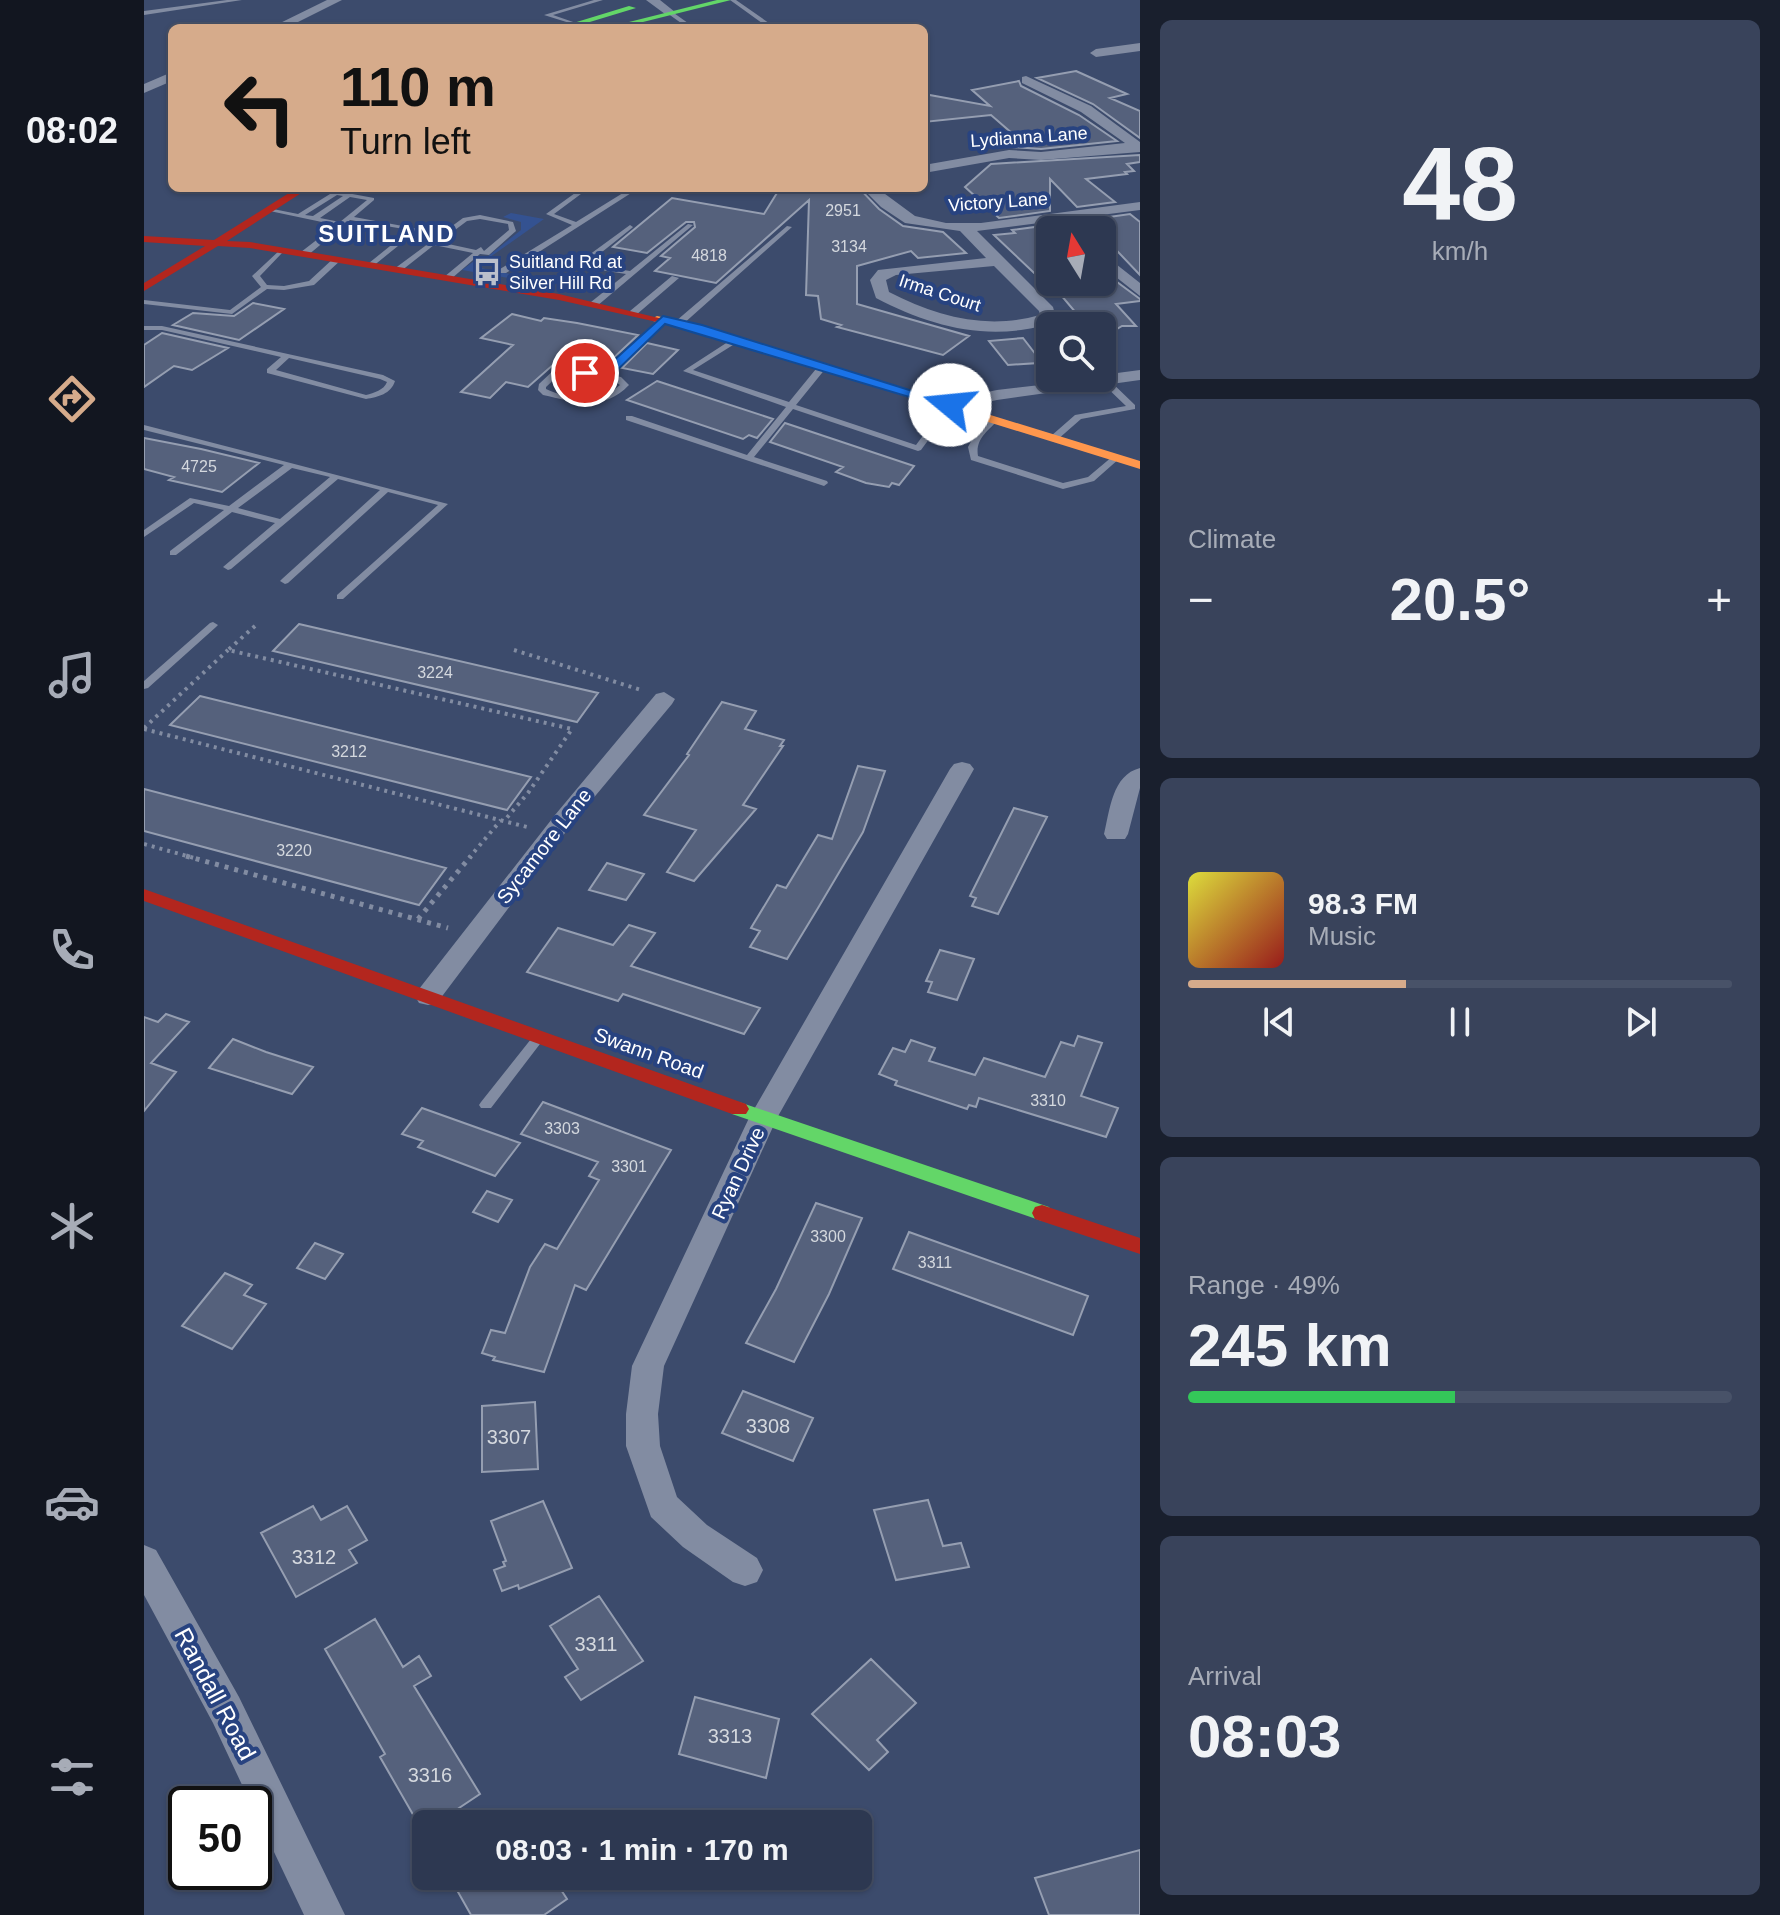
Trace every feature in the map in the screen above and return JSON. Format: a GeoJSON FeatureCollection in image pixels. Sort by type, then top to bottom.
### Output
{"type":"FeatureCollection","features":[{"type":"Feature","properties":{"kind":"main road"},"geometry":{"type":"LineString","coordinates":[[579,24],[730,0]]}},
{"type":"Feature","properties":{"kind":"main road"},"geometry":{"type":"LineString","coordinates":[[620,24],[665,8]]}},
{"type":"Feature","properties":{"kind":"main road"},"geometry":{"type":"LineString","coordinates":[[144,288],[299,192]]}},
{"type":"Feature","properties":{"kind":"main road"},"geometry":{"type":"LineString","coordinates":[[144,226],[199,228],[217,242]]}},
{"type":"Feature","properties":{"kind":"main road"},"geometry":{"type":"LineString","coordinates":[[151,257],[199,228]]}},
{"type":"Feature","properties":{"kind":"main road"},"geometry":{"type":"LineString","coordinates":[[144,239],[174,244],[217,242],[338,259],[594,304],[671,321],[1140,465]]}},
{"type":"Feature","properties":{"kind":"main road","name":"Swann Road"},"geometry":{"type":"LineString","coordinates":[[144,895],[763,1118],[1140,1246]]}},
{"type":"Feature","properties":{"kind":"street"},"geometry":{"type":"LineString","coordinates":[[285,24],[336,0]]}},
{"type":"Feature","properties":{"kind":"street"},"geometry":{"type":"LineString","coordinates":[[1096,53],[1140,47]]}},
{"type":"Feature","properties":{"kind":"street"},"geometry":{"type":"LineString","coordinates":[[145,88],[168,78]]}},
{"type":"Feature","properties":{"kind":"street"},"geometry":{"type":"LineString","coordinates":[[1026,80],[1086,109],[1139,147]]}},
{"type":"Feature","properties":{"kind":"street","name":"Lydianna Lane"},"geometry":{"type":"LineString","coordinates":[[928,168],[1009,154],[1041,156],[1139,147]]}},
{"type":"Feature","properties":{"kind":"street","name":"Victory Lane"},"geometry":{"type":"LineString","coordinates":[[873,192],[910,220],[946,227],[1036,220]]}},
{"type":"Feature","properties":{"kind":"street","name":"Victory Lane"},"geometry":{"type":"LineString","coordinates":[[1072,216],[1140,206]]}},
{"type":"Feature","properties":{"kind":"street","name":"Irma Court"},"geometry":{"type":"LineString","coordinates":[[964,227],[999,261],[1047,310],[1048,318],[1031,325],[974,327],[901,306],[882,295],[878,280],[884,273],[999,261]]}},
{"type":"Feature","properties":{"kind":"street"},"geometry":{"type":"LineString","coordinates":[[1116,270],[1140,291]]}},
{"type":"Feature","properties":{"kind":"street"},"geometry":{"type":"LineString","coordinates":[[1116,378],[1140,375]]}},
{"type":"Feature","properties":{"kind":"street"},"geometry":{"type":"LineString","coordinates":[[950,405],[1036,391]]}},
{"type":"Feature","properties":{"kind":"street","name":"Sycamore Lane"},"geometry":{"type":"LineString","coordinates":[[428,996],[553,833],[664,699]]}},
{"type":"Feature","properties":{"kind":"street","name":"Ryan Drive"},"geometry":{"type":"LineString","coordinates":[[745,1570],[695,1536],[663,1506],[643,1446],[642,1414],[648,1366],[763,1118],[962,769]]}},
{"type":"Feature","properties":{"kind":"street"},"geometry":{"type":"LineString","coordinates":[[1116,834],[1129,785],[1140,775]]}},
{"type":"Feature","properties":{"kind":"street","name":"Randall Road"},"geometry":{"type":"LineString","coordinates":[[144,1561],[226,1710],[325,1915]]}},
{"type":"Feature","properties":{"kind":"lane"},"geometry":{"type":"LineString","coordinates":[[178,0],[185,7]]}},
{"type":"Feature","properties":{"kind":"lane"},"geometry":{"type":"LineString","coordinates":[[144,13],[239,0]]}},
{"type":"Feature","properties":{"kind":"lane"},"geometry":{"type":"LineString","coordinates":[[564,24],[547,15],[600,0]]}},
{"type":"Feature","properties":{"kind":"lane"},"geometry":{"type":"LineString","coordinates":[[730,0],[767,24]]}},
{"type":"Feature","properties":{"kind":"lane"},"geometry":{"type":"LineString","coordinates":[[665,8],[686,24]]}},
{"type":"Feature","properties":{"kind":"lane"},"geometry":{"type":"LineString","coordinates":[[665,8],[686,24]]}},
{"type":"Feature","properties":{"kind":"lane"},"geometry":{"type":"LineString","coordinates":[[304,254],[372,199],[329,192]]}},
{"type":"Feature","properties":{"kind":"lane"},"geometry":{"type":"LineString","coordinates":[[577,225],[549,214],[580,192]]}},
{"type":"Feature","properties":{"kind":"lane"},"geometry":{"type":"LineString","coordinates":[[503,271],[630,192]]}},
{"type":"Feature","properties":{"kind":"lane"},"geometry":{"type":"LineString","coordinates":[[299,216],[335,193]]}},
{"type":"Feature","properties":{"kind":"lane"},"geometry":{"type":"LineString","coordinates":[[314,219],[349,195]]}},
{"type":"Feature","properties":{"kind":"lane"},"geometry":{"type":"LineString","coordinates":[[268,210],[314,219],[416,229],[372,265]]}},
{"type":"Feature","properties":{"kind":"lane"},"geometry":{"type":"LineString","coordinates":[[398,269],[465,219],[480,217],[511,223]]}},
{"type":"Feature","properties":{"kind":"lane"},"geometry":{"type":"LineString","coordinates":[[491,241],[511,223]]}},
{"type":"Feature","properties":{"kind":"lane"},"geometry":{"type":"LineString","coordinates":[[434,243],[486,253],[513,231],[511,223]]}},
{"type":"Feature","properties":{"kind":"lane"},"geometry":{"type":"LineString","coordinates":[[594,304],[690,225]]}},
{"type":"Feature","properties":{"kind":"lane"},"geometry":{"type":"LineString","coordinates":[[630,227],[581,265],[632,273]]}},
{"type":"Feature","properties":{"kind":"lane"},"geometry":{"type":"LineString","coordinates":[[604,376],[618,379],[625,385],[607,400],[597,402],[542,390],[542,386],[559,370],[604,376],[789,227]]}},
{"type":"Feature","properties":{"kind":"lane"},"geometry":{"type":"LineString","coordinates":[[448,277],[480,250]]}},
{"type":"Feature","properties":{"kind":"lane"},"geometry":{"type":"LineString","coordinates":[[265,287],[256,276],[281,251]]}},
{"type":"Feature","properties":{"kind":"lane"},"geometry":{"type":"LineString","coordinates":[[144,302],[232,312],[265,287],[284,288],[311,283],[338,259]]}},
{"type":"Feature","properties":{"kind":"lane"},"geometry":{"type":"LineString","coordinates":[[633,313],[675,278]]}},
{"type":"Feature","properties":{"kind":"lane"},"geometry":{"type":"LineString","coordinates":[[144,328],[162,328],[383,377],[391,381],[389,387],[377,395],[366,397],[270,371],[287,356]]}},
{"type":"Feature","properties":{"kind":"lane"},"geometry":{"type":"LineString","coordinates":[[737,340],[687,371],[918,448],[950,405]]}},
{"type":"Feature","properties":{"kind":"lane"},"geometry":{"type":"LineString","coordinates":[[749,458],[823,366]]}},
{"type":"Feature","properties":{"kind":"lane"},"geometry":{"type":"LineString","coordinates":[[1116,392],[1140,415]]}},
{"type":"Feature","properties":{"kind":"lane"},"geometry":{"type":"LineString","coordinates":[[1054,438],[1078,417],[1132,407]]}},
{"type":"Feature","properties":{"kind":"lane"},"geometry":{"type":"LineString","coordinates":[[629,418],[824,483]]}},
{"type":"Feature","properties":{"kind":"lane"},"geometry":{"type":"LineString","coordinates":[[995,419],[979,434],[972,447],[974,458],[1063,486],[1091,479],[1116,458]]}},
{"type":"Feature","properties":{"kind":"lane"},"geometry":{"type":"LineString","coordinates":[[144,427],[444,504],[340,597]]}},
{"type":"Feature","properties":{"kind":"lane"},"geometry":{"type":"LineString","coordinates":[[173,553],[291,464]]}},
{"type":"Feature","properties":{"kind":"lane"},"geometry":{"type":"LineString","coordinates":[[228,567],[337,476]]}},
{"type":"Feature","properties":{"kind":"lane"},"geometry":{"type":"LineString","coordinates":[[285,581],[386,489]]}},
{"type":"Feature","properties":{"kind":"lane"},"geometry":{"type":"LineString","coordinates":[[144,534],[193,500],[281,522]]}},
{"type":"Feature","properties":{"kind":"lane"},"geometry":{"type":"LineString","coordinates":[[144,686],[213,625]]}},
{"type":"Feature","properties":{"kind":"lane"},"geometry":{"type":"LineString","coordinates":[[486,1105],[539,1037]]}},
{"type":"Feature","properties":{"kind":"path"},"geometry":{"type":"LineString","coordinates":[[144,729],[255,626]]}},
{"type":"Feature","properties":{"kind":"path"},"geometry":{"type":"LineString","coordinates":[[228,650],[572,729],[528,793],[418,919]]}},
{"type":"Feature","properties":{"kind":"path"},"geometry":{"type":"LineString","coordinates":[[514,650],[612,679],[664,699]]}},
{"type":"Feature","properties":{"kind":"path"},"geometry":{"type":"LineString","coordinates":[[144,729],[553,833]]}},
{"type":"Feature","properties":{"kind":"path"},"geometry":{"type":"LineString","coordinates":[[144,844],[474,936]]}},
{"type":"Feature","properties":{"kind":"shaded area"},"geometry":{"type":"Polygon","coordinates":[[[511,213],[544,219],[476,267],[520,276],[515,279],[462,270],[478,258],[487,257],[521,230],[521,222],[503,217],[511,213]]]}},
{"type":"Feature","properties":{"kind":"building"},"geometry":{"type":"Polygon","coordinates":[[[1076,71],[1127,94],[1110,98],[1140,111],[1140,138],[1093,104],[1037,78],[1076,71]]]}},
{"type":"Feature","properties":{"kind":"building"},"geometry":{"type":"Polygon","coordinates":[[[1019,81],[1021,86],[1079,115],[1117,141],[1041,149],[1011,147],[1016,143],[1012,138],[1014,135],[991,115],[928,122],[928,95],[990,106],[972,90],[1019,81]]]}},
{"type":"Feature","properties":{"kind":"building"},"geometry":{"type":"Polygon","coordinates":[[[1140,155],[1140,162],[1127,164],[1134,171],[1086,179],[1115,202],[1077,207],[1050,179],[1050,211],[999,218],[965,187],[991,164],[1140,155]]]}},
{"type":"Feature","properties":{"kind":"building"},"geometry":{"type":"Polygon","coordinates":[[[778,192],[863,192],[879,209],[903,226],[943,232],[966,253],[918,258],[911,251],[857,266],[857,304],[969,336],[943,355],[837,327],[841,325],[821,319],[818,296],[806,295],[809,200],[716,283],[655,271],[670,258],[661,256],[695,227],[694,222],[686,222],[647,253],[613,247],[672,198],[764,214],[778,192]]]}},
{"type":"Feature","properties":{"kind":"building"},"geometry":{"type":"Polygon","coordinates":[[[1130,214],[1140,222],[1140,275],[1116,250],[1116,216],[1130,214]]]}},
{"type":"Feature","properties":{"kind":"building"},"geometry":{"type":"Polygon","coordinates":[[[1036,227],[1036,275],[994,235],[1015,233],[1012,230],[1036,227]]]}},
{"type":"Feature","properties":{"kind":"building"},"geometry":{"type":"Polygon","coordinates":[[[1116,282],[1140,299],[1116,304],[1136,326],[1122,326],[1116,330],[1116,312],[1075,312],[1062,296],[1116,296],[1116,282]]]}},
{"type":"Feature","properties":{"kind":"building"},"geometry":{"type":"Polygon","coordinates":[[[253,303],[284,309],[239,340],[173,325],[193,313],[234,316],[253,303]]]}},
{"type":"Feature","properties":{"kind":"building"},"geometry":{"type":"Polygon","coordinates":[[[512,314],[638,335],[607,364],[563,356],[528,387],[506,382],[490,398],[461,392],[513,345],[481,338],[512,314]]]}},
{"type":"Feature","properties":{"kind":"building"},"geometry":{"type":"Polygon","coordinates":[[[162,333],[228,348],[192,370],[174,366],[144,387],[144,345],[162,333]]]}},
{"type":"Feature","properties":{"kind":"building"},"geometry":{"type":"Polygon","coordinates":[[[1023,338],[1036,355],[1036,363],[1008,365],[989,341],[1023,338]]]}},
{"type":"Feature","properties":{"kind":"building"},"geometry":{"type":"Polygon","coordinates":[[[647,343],[678,350],[653,374],[622,368],[647,343]]]}},
{"type":"Feature","properties":{"kind":"building"},"geometry":{"type":"Polygon","coordinates":[[[657,381],[773,419],[757,438],[749,435],[743,439],[627,400],[657,381]]]}},
{"type":"Feature","properties":{"kind":"building"},"geometry":{"type":"Polygon","coordinates":[[[785,423],[914,466],[899,485],[892,483],[889,487],[866,483],[836,472],[843,467],[770,442],[785,423]]]}},
{"type":"Feature","properties":{"kind":"building"},"geometry":{"type":"Polygon","coordinates":[[[144,438],[259,463],[222,492],[169,480],[174,477],[144,469],[144,438]]]}},
{"type":"Feature","properties":{"kind":"building"},"geometry":{"type":"Polygon","coordinates":[[[299,624],[598,693],[577,722],[273,651],[299,624]]]}},
{"type":"Feature","properties":{"kind":"building"},"geometry":{"type":"Polygon","coordinates":[[[200,696],[531,777],[507,810],[170,725],[200,696]]]}},
{"type":"Feature","properties":{"kind":"building"},"geometry":{"type":"Polygon","coordinates":[[[722,702],[756,711],[745,729],[784,740],[743,805],[756,809],[694,881],[667,872],[696,830],[644,815],[689,755],[722,702]]]}},
{"type":"Feature","properties":{"kind":"building"},"geometry":{"type":"Polygon","coordinates":[[[858,766],[885,771],[863,832],[818,908],[787,959],[750,947],[760,931],[751,928],[777,885],[786,888],[818,835],[832,839],[858,766]]]}},
{"type":"Feature","properties":{"kind":"building"},"geometry":{"type":"Polygon","coordinates":[[[144,789],[446,868],[419,905],[144,831],[144,789]]]}},
{"type":"Feature","properties":{"kind":"building"},"geometry":{"type":"Polygon","coordinates":[[[1014,808],[1047,817],[998,914],[972,906],[976,898],[970,896],[1014,808]]]}},
{"type":"Feature","properties":{"kind":"building"},"geometry":{"type":"Polygon","coordinates":[[[607,863],[644,874],[626,900],[589,890],[607,863]]]}},
{"type":"Feature","properties":{"kind":"building"},"geometry":{"type":"Polygon","coordinates":[[[629,925],[655,933],[631,966],[760,1008],[744,1034],[623,994],[618,1001],[527,972],[558,928],[613,945],[629,925]]]}},
{"type":"Feature","properties":{"kind":"building"},"geometry":{"type":"Polygon","coordinates":[[[940,950],[974,959],[957,1000],[928,992],[932,982],[926,981],[940,950]]]}},
{"type":"Feature","properties":{"kind":"building"},"geometry":{"type":"Polygon","coordinates":[[[166,1014],[189,1022],[151,1063],[176,1072],[144,1111],[144,1017],[158,1022],[166,1014]]]}},
{"type":"Feature","properties":{"kind":"building"},"geometry":{"type":"Polygon","coordinates":[[[1078,1036],[1102,1043],[1081,1096],[1118,1108],[1106,1137],[979,1098],[976,1107],[969,1105],[967,1109],[895,1085],[897,1081],[879,1074],[893,1048],[905,1052],[911,1040],[935,1048],[929,1061],[975,1075],[984,1058],[1045,1077],[1061,1042],[1074,1046],[1078,1036]]]}},
{"type":"Feature","properties":{"kind":"building"},"geometry":{"type":"Polygon","coordinates":[[[233,1039],[313,1067],[292,1094],[209,1068],[233,1039]]]}},
{"type":"Feature","properties":{"kind":"building"},"geometry":{"type":"Polygon","coordinates":[[[543,1102],[671,1150],[586,1290],[575,1285],[544,1372],[493,1360],[495,1357],[482,1353],[491,1330],[505,1333],[530,1267],[545,1244],[557,1249],[599,1180],[589,1176],[598,1162],[521,1134],[543,1102]]]}},
{"type":"Feature","properties":{"kind":"building"},"geometry":{"type":"Polygon","coordinates":[[[422,1108],[520,1143],[495,1176],[418,1147],[423,1141],[402,1134],[422,1108]]]}},
{"type":"Feature","properties":{"kind":"building"},"geometry":{"type":"Polygon","coordinates":[[[487,1191],[512,1200],[498,1222],[473,1212],[487,1191]]]}},
{"type":"Feature","properties":{"kind":"building"},"geometry":{"type":"Polygon","coordinates":[[[816,1203],[862,1218],[829,1294],[794,1362],[746,1343],[776,1289],[816,1203]]]}},
{"type":"Feature","properties":{"kind":"building"},"geometry":{"type":"Polygon","coordinates":[[[909,1232],[1088,1296],[1073,1335],[893,1269],[909,1232]]]}},
{"type":"Feature","properties":{"kind":"building"},"geometry":{"type":"Polygon","coordinates":[[[315,1243],[343,1254],[325,1279],[297,1268],[315,1243]]]}},
{"type":"Feature","properties":{"kind":"building"},"geometry":{"type":"Polygon","coordinates":[[[225,1273],[252,1285],[244,1295],[266,1304],[232,1349],[182,1326],[225,1273]]]}},
{"type":"Feature","properties":{"kind":"building"},"geometry":{"type":"Polygon","coordinates":[[[743,1391],[813,1418],[793,1461],[722,1433],[743,1391]]]}},
{"type":"Feature","properties":{"kind":"building"},"geometry":{"type":"Polygon","coordinates":[[[535,1402],[538,1469],[482,1472],[482,1406],[535,1402]]]}},
{"type":"Feature","properties":{"kind":"building"},"geometry":{"type":"Polygon","coordinates":[[[928,1500],[943,1546],[961,1543],[969,1567],[896,1580],[874,1510],[928,1500]]]}},
{"type":"Feature","properties":{"kind":"building"},"geometry":{"type":"Polygon","coordinates":[[[543,1501],[572,1568],[519,1589],[518,1585],[502,1591],[494,1570],[505,1566],[503,1562],[506,1561],[491,1521],[543,1501]]]}},
{"type":"Feature","properties":{"kind":"building"},"geometry":{"type":"Polygon","coordinates":[[[313,1506],[321,1520],[347,1506],[367,1540],[349,1550],[357,1563],[296,1597],[261,1533],[313,1506]]]}},
{"type":"Feature","properties":{"kind":"building"},"geometry":{"type":"Polygon","coordinates":[[[599,1596],[643,1661],[581,1700],[565,1677],[578,1669],[550,1626],[599,1596]]]}},
{"type":"Feature","properties":{"kind":"building"},"geometry":{"type":"Polygon","coordinates":[[[375,1619],[403,1667],[419,1656],[431,1676],[414,1686],[480,1794],[456,1810],[412,1810],[412,1813],[380,1757],[385,1754],[325,1649],[375,1619]]]}},
{"type":"Feature","properties":{"kind":"building"},"geometry":{"type":"Polygon","coordinates":[[[871,1659],[916,1703],[877,1740],[888,1752],[869,1770],[812,1714],[871,1659]]]}},
{"type":"Feature","properties":{"kind":"building"},"geometry":{"type":"Polygon","coordinates":[[[695,1697],[779,1719],[766,1778],[679,1754],[695,1697]]]}},
{"type":"Feature","properties":{"kind":"building"},"geometry":{"type":"Polygon","coordinates":[[[1140,1850],[1140,1915],[1049,1915],[1035,1878],[1140,1850]]]}},
{"type":"Feature","properties":{"kind":"building"},"geometry":{"type":"Polygon","coordinates":[[[457,1890],[561,1890],[567,1899],[544,1915],[471,1915],[457,1890]]]}},
{"type":"Feature","properties":{"kind":"traffic: fast"},"geometry":{"type":"LineString","coordinates":[[626,24],[727,0]]}},
{"type":"Feature","properties":{"kind":"traffic: fast"},"geometry":{"type":"LineString","coordinates":[[575,24],[632,8]]}},
{"type":"Feature","properties":{"kind":"traffic: fast"},"geometry":{"type":"LineString","coordinates":[[739,1109],[1042,1213]]}},
{"type":"Feature","properties":{"kind":"traffic: slow"},"geometry":{"type":"LineString","coordinates":[[657,319],[698,328],[1140,465]]}},
{"type":"Feature","properties":{"kind":"traffic: jam"},"geometry":{"type":"LineString","coordinates":[[144,288],[298,192]]}},
{"type":"Feature","properties":{"kind":"traffic: jam"},"geometry":{"type":"LineString","coordinates":[[144,239],[250,245],[559,297],[657,319]]}},
{"type":"Feature","properties":{"kind":"traffic: jam"},"geometry":{"type":"LineString","coordinates":[[144,895],[739,1109]]}},
{"type":"Feature","properties":{"kind":"traffic: jam"},"geometry":{"type":"LineString","coordinates":[[1042,1213],[1140,1246]]}},
{"type":"Feature","properties":{"kind":"place","name":"Suitland Rd at Silver Hill Rd"},"geometry":{"type":"Point","coordinates":[487,272]}},
{"type":"Feature","properties":{"kind":"district","name":"SUITLAND"},"geometry":{"type":"Point","coordinates":[387,234]}},
{"type":"Feature","properties":{"kind":"route"},"geometry":{"type":"LineString","coordinates":[[585,373],[604,376],[663,320],[950,405]]}}]}
